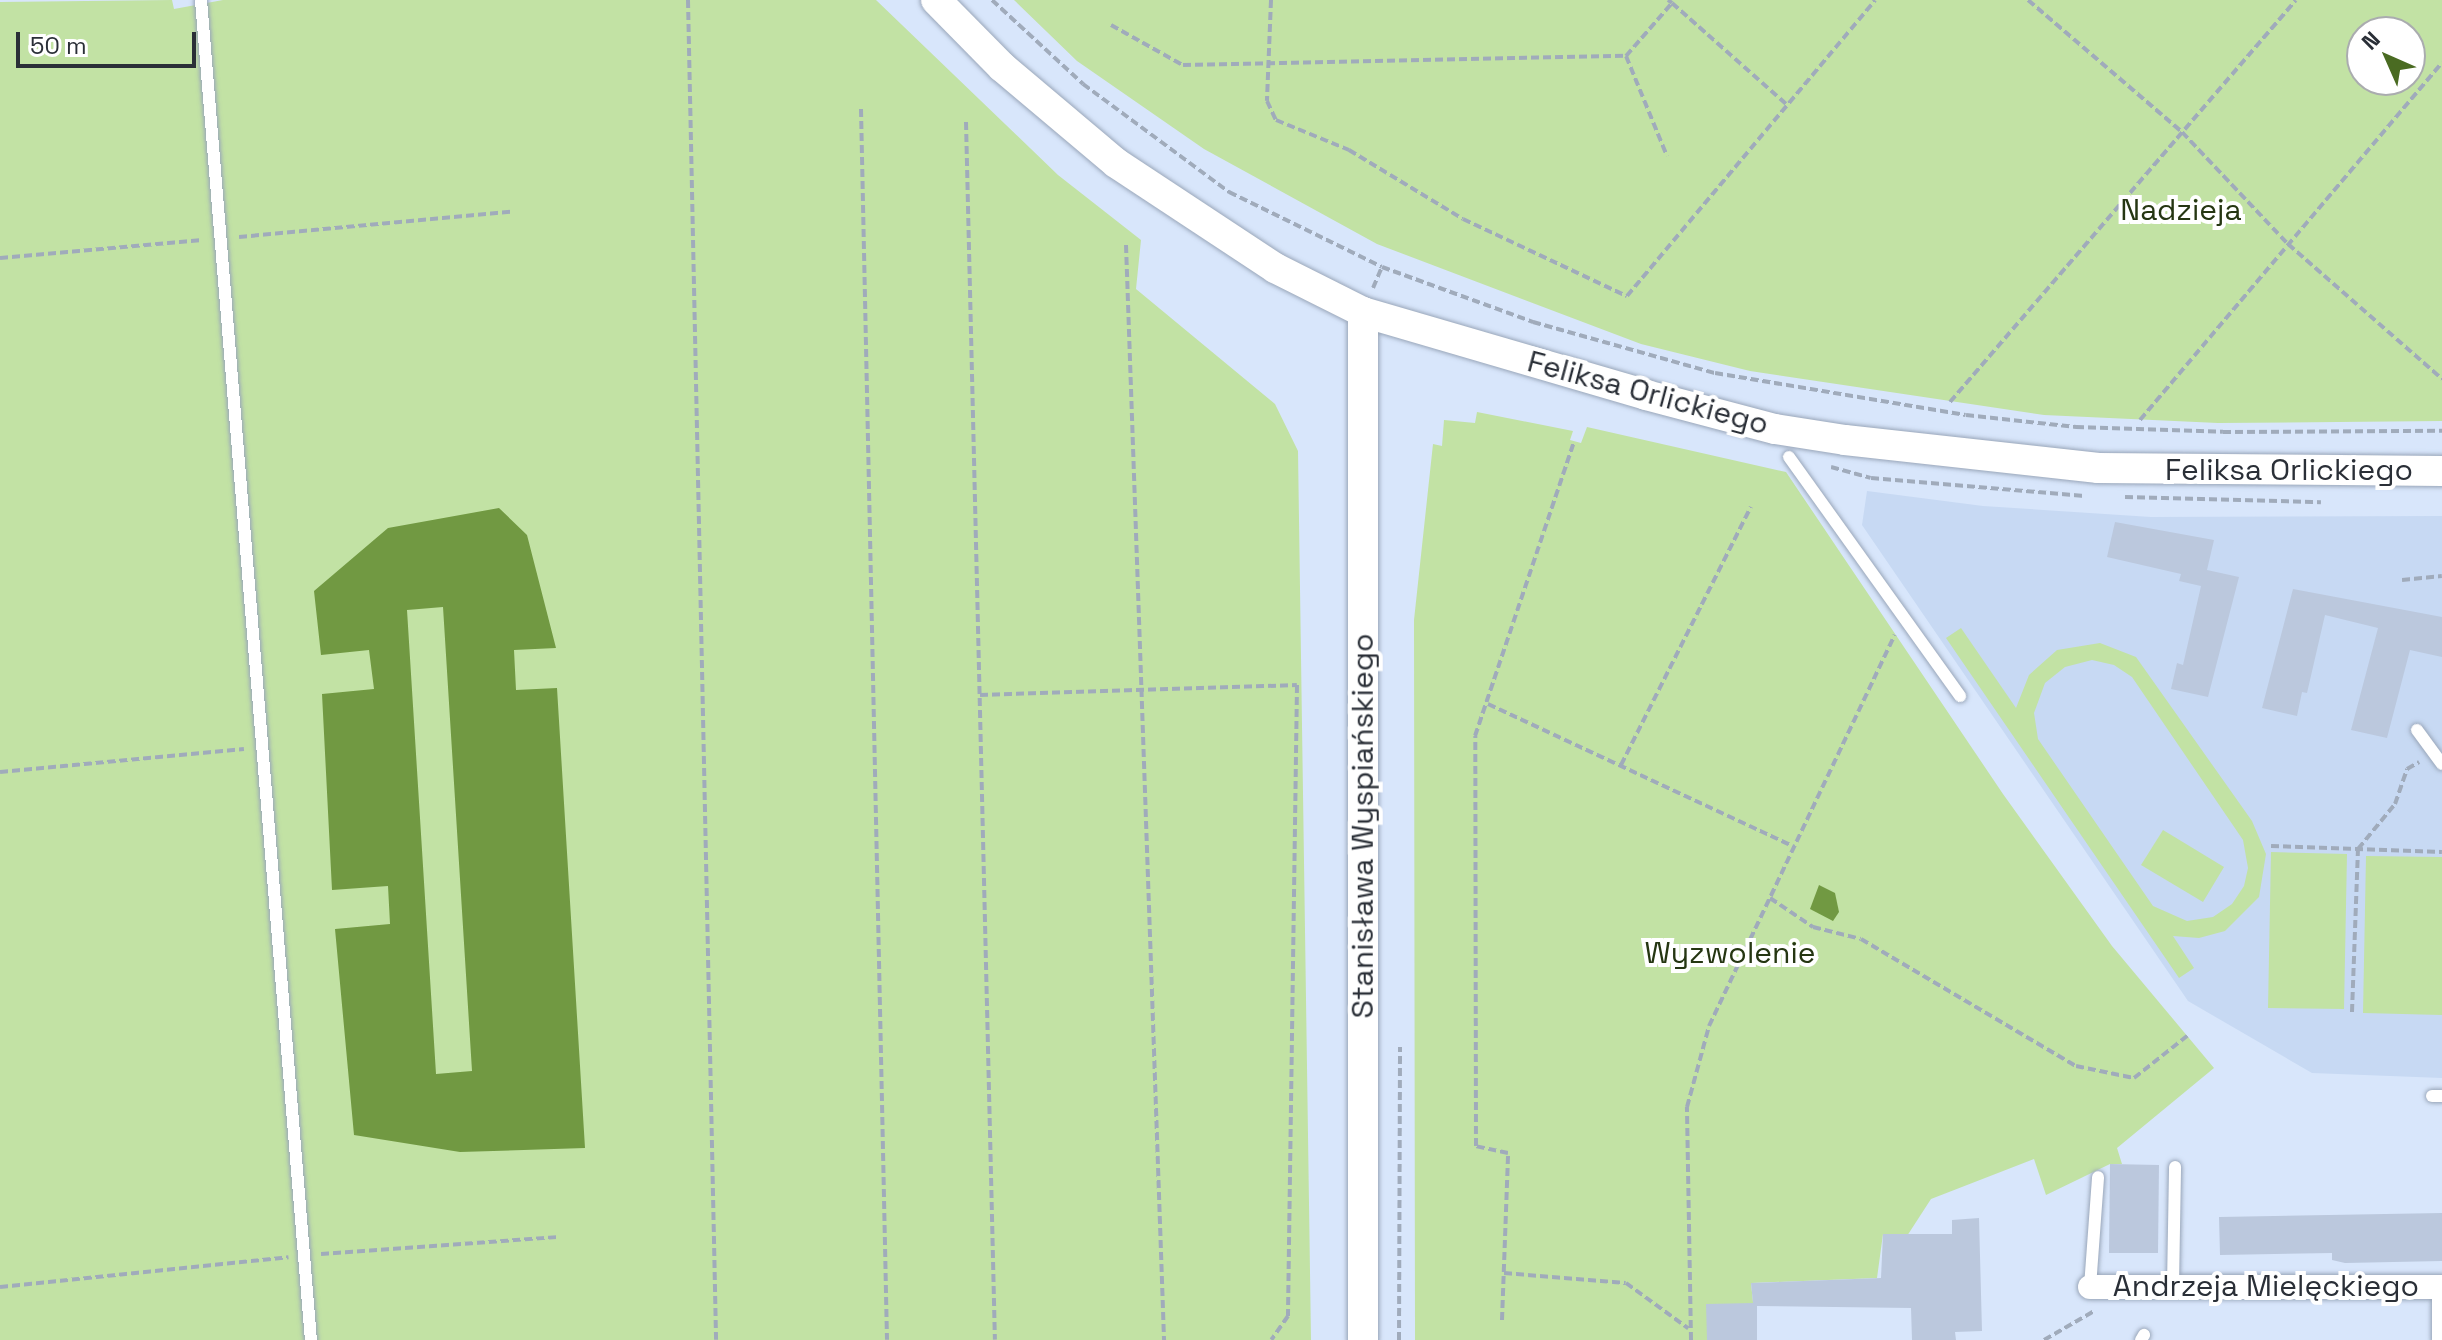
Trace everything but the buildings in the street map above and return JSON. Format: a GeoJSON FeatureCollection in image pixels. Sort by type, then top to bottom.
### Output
{"type":"FeatureCollection","features":[{"type":"Feature","properties":{"kind":"street","name":"Feliksa Orlickiego"},"geometry":{"type":"LineString","coordinates":[[947,6],[1002,67],[1127,171],[1275,268],[1363,312],[1646,395],[1775,429],[1845,440],[2098,468],[2442,471]]}},
{"type":"Feature","properties":{"kind":"street","name":"Stanisława Wyspiańskiego"},"geometry":{"type":"LineString","coordinates":[[1363,312],[1363,1340]]}},
{"type":"Feature","properties":{"kind":"street","name":"Andrzeja Mielęckiego"},"geometry":{"type":"LineString","coordinates":[[2090,1287],[2440,1286]]}},
{"type":"Feature","properties":{"kind":"lane"},"geometry":{"type":"LineString","coordinates":[[201,0],[311,1340]]}},
{"type":"Feature","properties":{"kind":"lane"},"geometry":{"type":"LineString","coordinates":[[1789,457],[1960,696]]}},
{"type":"Feature","properties":{"kind":"lane"},"geometry":{"type":"LineString","coordinates":[[2417,730],[2442,764]]}},
{"type":"Feature","properties":{"kind":"lane"},"geometry":{"type":"LineString","coordinates":[[2173,1285],[2175,1167]]}},
{"type":"Feature","properties":{"kind":"lane"},"geometry":{"type":"LineString","coordinates":[[2090,1287],[2098,1177]]}},
{"type":"Feature","properties":{"kind":"lane"},"geometry":{"type":"LineString","coordinates":[[2438,1340],[2440,1286]]}},
{"type":"Feature","properties":{"kind":"path"},"geometry":{"type":"LineString","coordinates":[[688,0],[716,1340]]}},
{"type":"Feature","properties":{"kind":"path"},"geometry":{"type":"LineString","coordinates":[[992,0],[1083,84],[1229,192],[1382,267],[1533,322],[1715,373],[1966,415],[2076,427],[2223,432],[2442,431]]}},
{"type":"Feature","properties":{"kind":"path"},"geometry":{"type":"LineString","coordinates":[[1271,0],[1267,101],[1276,120],[1349,150],[1463,219],[1627,296],[1875,0]]}},
{"type":"Feature","properties":{"kind":"path"},"geometry":{"type":"LineString","coordinates":[[2028,0],[2182,132],[2288,244],[2442,379]]}},
{"type":"Feature","properties":{"kind":"path"},"geometry":{"type":"LineString","coordinates":[[1950,402],[2296,0]]}},
{"type":"Feature","properties":{"kind":"path"},"geometry":{"type":"LineString","coordinates":[[1111,25],[1183,65],[1626,56],[1670,2],[1786,104]]}},
{"type":"Feature","properties":{"kind":"path"},"geometry":{"type":"LineString","coordinates":[[1626,56],[1667,156]]}},
{"type":"Feature","properties":{"kind":"path"},"geometry":{"type":"LineString","coordinates":[[2140,420],[2442,63]]}},
{"type":"Feature","properties":{"kind":"path"},"geometry":{"type":"LineString","coordinates":[[861,109],[887,1340]]}},
{"type":"Feature","properties":{"kind":"path"},"geometry":{"type":"LineString","coordinates":[[966,122],[995,1340]]}},
{"type":"Feature","properties":{"kind":"path"},"geometry":{"type":"LineString","coordinates":[[0,258],[511,212]]}},
{"type":"Feature","properties":{"kind":"path"},"geometry":{"type":"LineString","coordinates":[[1126,245],[1164,1340]]}},
{"type":"Feature","properties":{"kind":"path"},"geometry":{"type":"LineString","coordinates":[[1502,1320],[1508,1153],[1476,1146],[1475,736],[1574,441]]}},
{"type":"Feature","properties":{"kind":"path"},"geometry":{"type":"LineString","coordinates":[[2235,498],[2321,502]]}},
{"type":"Feature","properties":{"kind":"path"},"geometry":{"type":"LineString","coordinates":[[1621,765],[1751,507]]}},
{"type":"Feature","properties":{"kind":"path"},"geometry":{"type":"LineString","coordinates":[[2402,580],[2442,576]]}},
{"type":"Feature","properties":{"kind":"path"},"geometry":{"type":"LineString","coordinates":[[1690,1340],[1687,1107],[1709,1026],[1895,635]]}},
{"type":"Feature","properties":{"kind":"path"},"geometry":{"type":"LineString","coordinates":[[980,695],[1297,685],[1288,1316],[1271,1340]]}},
{"type":"Feature","properties":{"kind":"path"},"geometry":{"type":"LineString","coordinates":[[1488,703],[1794,847]]}},
{"type":"Feature","properties":{"kind":"path"},"geometry":{"type":"LineString","coordinates":[[0,772],[262,747]]}},
{"type":"Feature","properties":{"kind":"path"},"geometry":{"type":"LineString","coordinates":[[2352,1012],[2358,849],[2395,804],[2407,769],[2434,752]]}},
{"type":"Feature","properties":{"kind":"path"},"geometry":{"type":"LineString","coordinates":[[2271,846],[2442,852]]}},
{"type":"Feature","properties":{"kind":"path"},"geometry":{"type":"LineString","coordinates":[[1770,898],[1813,927],[1861,939],[2076,1066],[2134,1078],[2187,1036]]}},
{"type":"Feature","properties":{"kind":"path"},"geometry":{"type":"LineString","coordinates":[[1399,1340],[1400,1047]]}},
{"type":"Feature","properties":{"kind":"path"},"geometry":{"type":"LineString","coordinates":[[0,1287],[304,1255],[556,1237]]}},
{"type":"Feature","properties":{"kind":"path"},"geometry":{"type":"LineString","coordinates":[[1504,1273],[1626,1283],[1688,1324],[1690,1340]]}},
{"type":"Feature","properties":{"kind":"shaded area"},"geometry":{"type":"Polygon","coordinates":[[[1867,491],[1983,506],[2151,517],[2442,516],[2442,1078],[2312,1073],[2188,1001],[1862,525],[1867,491]]]}},
{"type":"Feature","properties":{"kind":"shaded area"},"geometry":{"type":"Polygon","coordinates":[[[499,508],[527,535],[556,648],[514,650],[516,690],[557,688],[585,1148],[460,1152],[354,1135],[335,929],[390,924],[388,886],[332,890],[322,694],[374,689],[369,650],[321,655],[314,591],[388,528],[499,508]],[[443,607],[407,610],[436,1074],[472,1071],[443,607]]]}},
{"type":"Feature","properties":{"kind":"shaded area"},"geometry":{"type":"Polygon","coordinates":[[[1819,885],[1835,893],[1839,912],[1833,921],[1810,909],[1819,885]]]}},
{"type":"Feature","properties":{"kind":"green space"},"geometry":{"type":"Polygon","coordinates":[[[172,0],[174,9],[223,0],[876,0],[1058,175],[1141,240],[1136,289],[1275,404],[1298,451],[1311,1340],[0,1340],[0,2],[172,0]]]}},
{"type":"Feature","properties":{"kind":"green space","name":"Nadzieja"},"geometry":{"type":"Polygon","coordinates":[[[1014,0],[2442,0],[2442,421],[2218,423],[2044,415],[1750,371],[1641,344],[1377,244],[1204,149],[1077,61],[1014,0]]]}},
{"type":"Feature","properties":{"kind":"green space","name":"Wyzwolenie"},"geometry":{"type":"Polygon","coordinates":[[[1477,412],[1573,431],[1570,440],[1581,443],[1587,427],[1786,472],[2003,794],[2112,946],[2214,1068],[2117,1148],[2122,1164],[2110,1164],[2046,1195],[2034,1159],[1931,1199],[1907,1236],[1883,1234],[1877,1278],[1751,1283],[1757,1340],[1415,1340],[1414,620],[1433,444],[1442,446],[1444,420],[1475,423],[1477,412]]]}},
{"type":"Feature","properties":{"kind":"green space"},"geometry":{"type":"Polygon","coordinates":[[[1961,628],[2016,708],[2029,675],[2057,650],[2100,643],[2136,657],[2252,821],[2266,854],[2259,897],[2225,931],[2199,938],[2173,936],[2194,968],[2179,978],[1946,638],[1961,628]],[[2092,660],[2065,667],[2045,683],[2034,713],[2038,739],[2153,906],[2187,921],[2213,917],[2232,904],[2244,886],[2248,868],[2243,840],[2132,677],[2114,665],[2092,660]]]}},
{"type":"Feature","properties":{"kind":"green space"},"geometry":{"type":"Polygon","coordinates":[[[2163,830],[2224,867],[2203,902],[2141,865],[2163,830]]]}},
{"type":"Feature","properties":{"kind":"green space"},"geometry":{"type":"Polygon","coordinates":[[[2271,852],[2347,854],[2344,1009],[2268,1008],[2271,852]]]}},
{"type":"Feature","properties":{"kind":"green space"},"geometry":{"type":"Polygon","coordinates":[[[2366,856],[2442,857],[2442,1015],[2363,1013],[2366,856]]]}}]}
